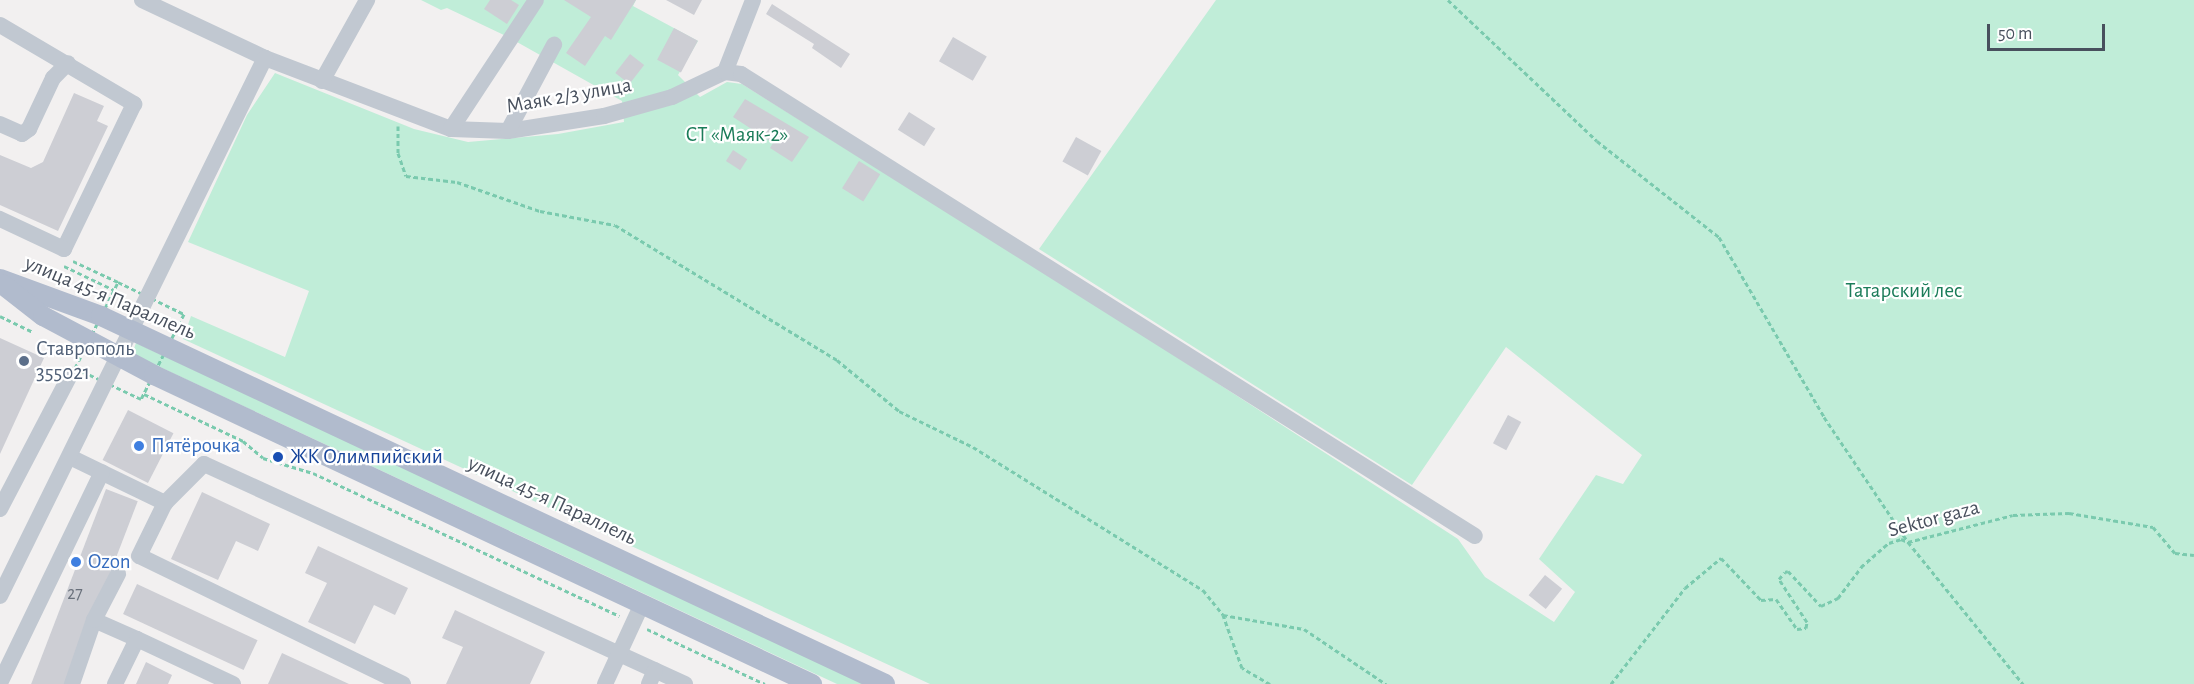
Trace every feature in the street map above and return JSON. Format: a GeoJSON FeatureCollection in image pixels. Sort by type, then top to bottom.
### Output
{"type":"FeatureCollection","features":[{"type":"Feature","properties":{"kind":"main road","name":"улица 45-я Параллель"},"geometry":{"type":"LineString","coordinates":[[0,280],[131,329],[885,684]]}},
{"type":"Feature","properties":{"kind":"main road","name":"улица 45-я Параллель"},"geometry":{"type":"LineString","coordinates":[[0,280],[43,316],[119,357],[812,684]]}},
{"type":"Feature","properties":{"kind":"street","name":"Маяк 2/3 улица"},"geometry":{"type":"LineString","coordinates":[[142,0],[265,58],[399,112],[451,129],[508,131],[604,116],[672,97],[725,72]]}},
{"type":"Feature","properties":{"kind":"street"},"geometry":{"type":"LineString","coordinates":[[322,81],[367,0]]}},
{"type":"Feature","properties":{"kind":"street"},"geometry":{"type":"LineString","coordinates":[[451,129],[536,0]]}},
{"type":"Feature","properties":{"kind":"street"},"geometry":{"type":"LineString","coordinates":[[753,0],[725,72],[741,74],[1475,536]]}},
{"type":"Feature","properties":{"kind":"street"},"geometry":{"type":"LineString","coordinates":[[0,25],[68,63],[134,104],[64,249],[0,219]]}},
{"type":"Feature","properties":{"kind":"street"},"geometry":{"type":"LineString","coordinates":[[508,131],[554,45]]}},
{"type":"Feature","properties":{"kind":"street"},"geometry":{"type":"LineString","coordinates":[[0,596],[265,58]]}},
{"type":"Feature","properties":{"kind":"street"},"geometry":{"type":"LineString","coordinates":[[0,124],[22,134],[29,129],[53,78],[68,63]]}},
{"type":"Feature","properties":{"kind":"street"},"geometry":{"type":"LineString","coordinates":[[1,503],[70,375]]}},
{"type":"Feature","properties":{"kind":"street"},"geometry":{"type":"LineString","coordinates":[[70,457],[165,503]]}},
{"type":"Feature","properties":{"kind":"street"},"geometry":{"type":"LineString","coordinates":[[403,684],[140,556],[165,503],[204,464],[620,653],[652,677],[686,684]]}},
{"type":"Feature","properties":{"kind":"street"},"geometry":{"type":"LineString","coordinates":[[0,683],[102,472]]}},
{"type":"Feature","properties":{"kind":"street"},"geometry":{"type":"LineString","coordinates":[[72,684],[94,620],[118,574]]}},
{"type":"Feature","properties":{"kind":"street"},"geometry":{"type":"LineString","coordinates":[[605,684],[642,604]]}},
{"type":"Feature","properties":{"kind":"street"},"geometry":{"type":"LineString","coordinates":[[94,620],[232,684]]}},
{"type":"Feature","properties":{"kind":"street"},"geometry":{"type":"LineString","coordinates":[[115,684],[137,639]]}},
{"type":"Feature","properties":{"kind":"path"},"geometry":{"type":"LineString","coordinates":[[1448,0],[1597,141],[1719,237],[1824,417],[1908,542],[2023,684]]}},
{"type":"Feature","properties":{"kind":"path"},"geometry":{"type":"LineString","coordinates":[[399,112],[398,153],[406,176],[457,183],[540,211],[615,225],[837,360],[899,411],[973,447],[1203,590],[1223,615],[1242,668],[1270,684]]}},
{"type":"Feature","properties":{"kind":"path"},"geometry":{"type":"LineString","coordinates":[[144,394],[243,441],[263,458],[313,473],[765,684]]}},
{"type":"Feature","properties":{"kind":"path","name":"Sektor gaza"},"geometry":{"type":"LineString","coordinates":[[1611,684],[1685,588],[1721,558],[1761,600],[1776,599],[1797,629],[1806,628],[1807,622],[1780,575],[1788,570],[1821,606],[1838,598],[1861,567],[1889,543],[1901,539],[1908,542],[2013,514],[2069,513],[2153,527],[2175,553],[2194,555]]}},
{"type":"Feature","properties":{"kind":"path"},"geometry":{"type":"LineString","coordinates":[[1223,615],[1305,629],[1386,684]]}},
{"type":"Feature","properties":{"kind":"green space"},"geometry":{"type":"Polygon","coordinates":[[[421,0],[636,0],[633,6],[698,41],[678,75],[700,97],[727,82],[742,84],[1109,313],[1458,539],[1485,577],[1554,622],[1575,592],[1539,559],[1596,475],[1623,484],[1642,455],[1506,347],[1412,485],[1039,249],[1216,0],[2194,0],[2194,684],[930,684],[183,339],[191,316],[285,357],[309,291],[188,242],[247,115],[275,73],[414,129],[468,142],[558,134],[624,122],[622,101],[506,36],[447,8],[441,10],[421,0]]]}},
{"type":"Feature","properties":{"kind":"green space"},"geometry":{"type":"Polygon","coordinates":[[[136,343],[870,684],[837,684],[132,354],[136,343]]]}},
{"type":"Feature","properties":{"kind":"building"},"geometry":{"type":"Polygon","coordinates":[[[490,0],[511,0],[519,5],[507,24],[484,9],[490,0]]]}},
{"type":"Feature","properties":{"kind":"building"},"geometry":{"type":"Polygon","coordinates":[[[564,0],[636,0],[611,40],[605,36],[585,66],[566,53],[591,17],[564,0]]]}},
{"type":"Feature","properties":{"kind":"building"},"geometry":{"type":"Polygon","coordinates":[[[666,0],[702,0],[694,15],[666,0]]]}},
{"type":"Feature","properties":{"kind":"building"},"geometry":{"type":"Polygon","coordinates":[[[772,4],[850,54],[841,68],[812,48],[814,44],[766,14],[772,4]]]}},
{"type":"Feature","properties":{"kind":"building"},"geometry":{"type":"Polygon","coordinates":[[[674,28],[698,41],[681,72],[657,60],[674,28]]]}},
{"type":"Feature","properties":{"kind":"building"},"geometry":{"type":"Polygon","coordinates":[[[953,37],[987,57],[973,81],[939,61],[953,37]]]}},
{"type":"Feature","properties":{"kind":"building"},"geometry":{"type":"Polygon","coordinates":[[[630,54],[644,65],[629,84],[615,73],[630,54]]]}},
{"type":"Feature","properties":{"kind":"building"},"geometry":{"type":"Polygon","coordinates":[[[74,93],[104,106],[97,121],[108,126],[58,231],[0,205],[0,155],[31,168],[43,162],[74,93]]]}},
{"type":"Feature","properties":{"kind":"building"},"geometry":{"type":"Polygon","coordinates":[[[745,99],[809,137],[792,162],[770,148],[773,143],[733,117],[745,99]]]}},
{"type":"Feature","properties":{"kind":"building"},"geometry":{"type":"Polygon","coordinates":[[[909,112],[935,128],[924,146],[898,130],[909,112]]]}},
{"type":"Feature","properties":{"kind":"building"},"geometry":{"type":"Polygon","coordinates":[[[1076,137],[1101,151],[1088,176],[1062,161],[1076,137]]]}},
{"type":"Feature","properties":{"kind":"building"},"geometry":{"type":"Polygon","coordinates":[[[733,150],[747,159],[740,170],[726,161],[733,150]]]}},
{"type":"Feature","properties":{"kind":"building"},"geometry":{"type":"Polygon","coordinates":[[[859,161],[880,174],[863,201],[842,188],[859,161]]]}},
{"type":"Feature","properties":{"kind":"building"},"geometry":{"type":"Polygon","coordinates":[[[0,338],[44,358],[0,454],[0,338]]]}},
{"type":"Feature","properties":{"kind":"building","name":"Пятёрочка"},"geometry":{"type":"Polygon","coordinates":[[[128,410],[173,433],[148,483],[103,460],[128,410]]]}},
{"type":"Feature","properties":{"kind":"building"},"geometry":{"type":"Polygon","coordinates":[[[1508,415],[1521,422],[1506,450],[1493,443],[1508,415]]]}},
{"type":"Feature","properties":{"kind":"building"},"geometry":{"type":"Polygon","coordinates":[[[106,489],[138,501],[68,684],[31,684],[106,489]]]}},
{"type":"Feature","properties":{"kind":"building"},"geometry":{"type":"Polygon","coordinates":[[[202,492],[270,524],[258,551],[236,541],[218,580],[171,559],[202,492]]]}},
{"type":"Feature","properties":{"kind":"building"},"geometry":{"type":"Polygon","coordinates":[[[318,546],[408,588],[395,615],[374,605],[355,644],[308,622],[327,583],[305,573],[318,546]]]}},
{"type":"Feature","properties":{"kind":"building"},"geometry":{"type":"Polygon","coordinates":[[[1545,575],[1562,589],[1546,609],[1529,595],[1545,575]]]}},
{"type":"Feature","properties":{"kind":"building"},"geometry":{"type":"Polygon","coordinates":[[[137,584],[258,640],[244,670],[123,614],[137,584]]]}},
{"type":"Feature","properties":{"kind":"building"},"geometry":{"type":"Polygon","coordinates":[[[455,610],[545,652],[530,684],[446,684],[463,647],[442,638],[455,610]]]}},
{"type":"Feature","properties":{"kind":"building"},"geometry":{"type":"Polygon","coordinates":[[[282,653],[349,684],[268,684],[282,653]]]}},
{"type":"Feature","properties":{"kind":"building"},"geometry":{"type":"Polygon","coordinates":[[[146,662],[172,675],[168,684],[136,684],[146,662]]]}},
{"type":"Feature","properties":{"kind":"place","name":"Ставрополь 355021"},"geometry":{"type":"Point","coordinates":[24,361]}},
{"type":"Feature","properties":{"kind":"place","name":"Пятёрочка"},"geometry":{"type":"Point","coordinates":[139,446]}},
{"type":"Feature","properties":{"kind":"place","name":"ЖК Олимпийский"},"geometry":{"type":"Point","coordinates":[278,457]}},
{"type":"Feature","properties":{"kind":"place","name":"Ozon"},"geometry":{"type":"Point","coordinates":[76,562]}},
{"type":"Feature","properties":{"kind":"park label","name":"СТ «Маяк-2»"},"geometry":{"type":"Point","coordinates":[737,135]}},
{"type":"Feature","properties":{"kind":"park label","name":"Татарский лес"},"geometry":{"type":"Point","coordinates":[1904,291]}}]}
